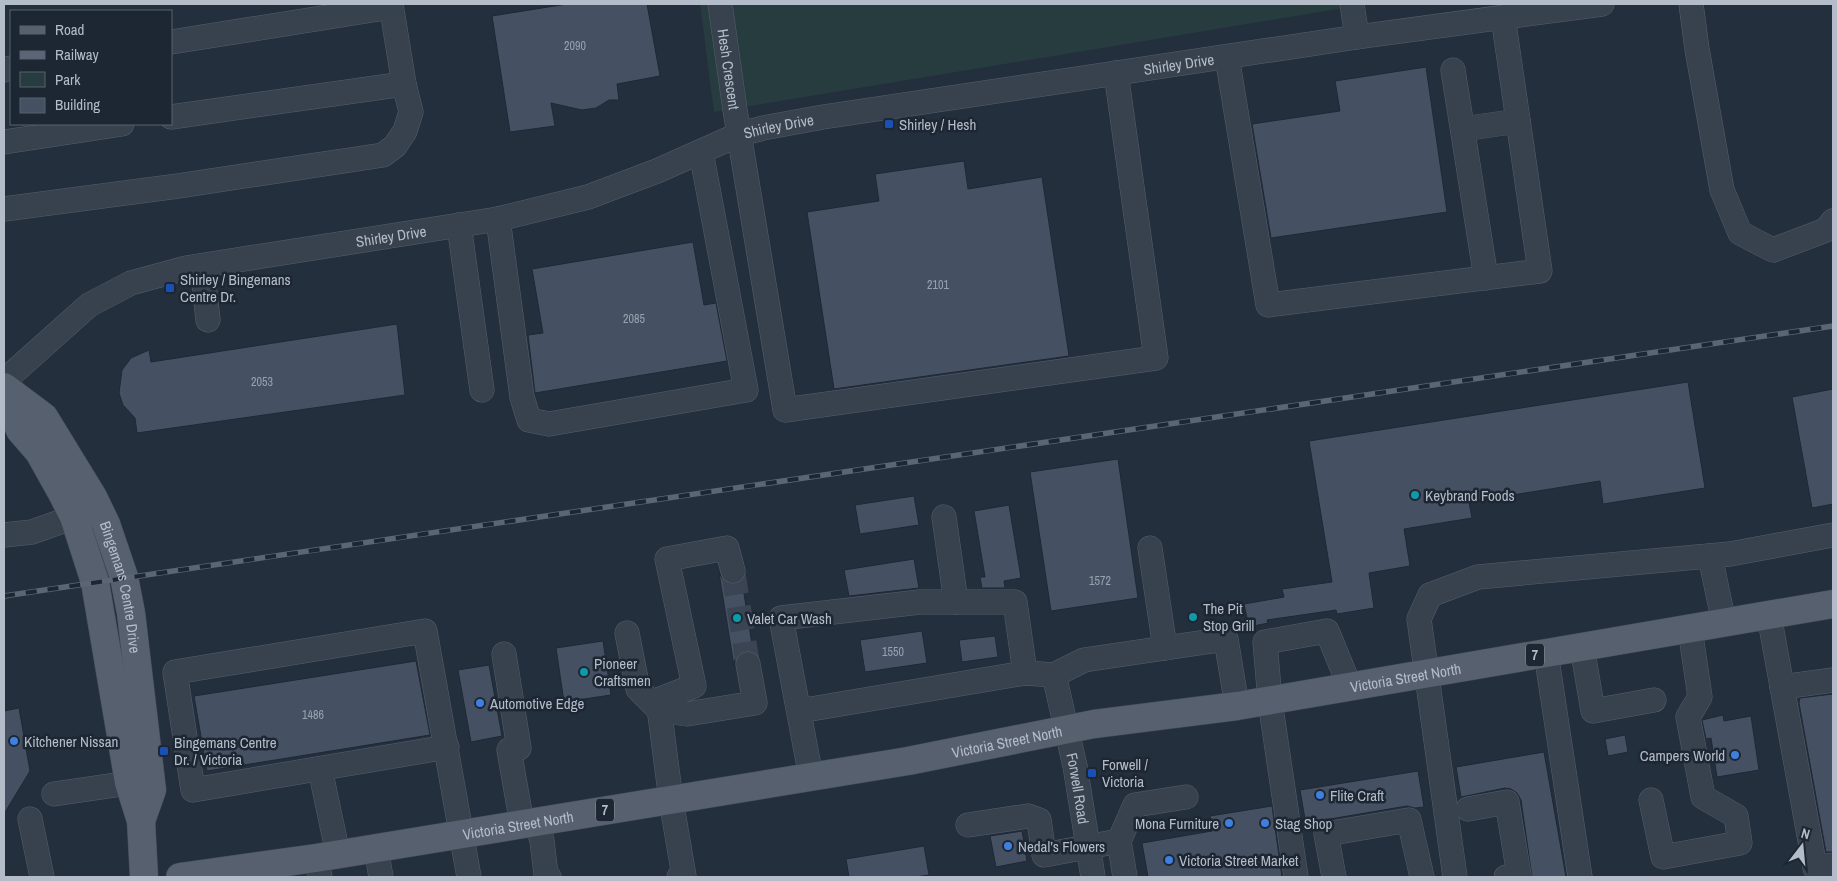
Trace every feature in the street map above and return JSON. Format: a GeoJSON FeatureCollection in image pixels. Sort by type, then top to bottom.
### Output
{"type":"FeatureCollection","features":[{"type":"Feature","properties":{"kind":"main road","name":"Bingemans Centre Drive"},"geometry":{"type":"LineString","coordinates":[[4,387],[44,418],[93,497],[106,524],[124,577],[132,622],[152,790],[141,821]]}},
{"type":"Feature","properties":{"kind":"main road","name":"Bingemans Centre Drive"},"geometry":{"type":"LineString","coordinates":[[4,393],[20,430],[39,452],[74,517],[95,582],[129,784],[141,821],[144,877]]}},
{"type":"Feature","properties":{"kind":"main road","name":"Victoria Street North"},"geometry":{"type":"LineString","coordinates":[[180,877],[325,863],[376,848],[908,761],[1094,724],[1270,701],[1833,604]]}},
{"type":"Feature","properties":{"kind":"street","name":"Hesh Crescent"},"geometry":{"type":"LineString","coordinates":[[720,4],[785,410],[1156,358],[1116,73]]}},
{"type":"Feature","properties":{"kind":"street"},"geometry":{"type":"LineString","coordinates":[[1352,4],[1357,37]]}},
{"type":"Feature","properties":{"kind":"street","name":"Shirley Drive"},"geometry":{"type":"LineString","coordinates":[[4,381],[89,305],[131,283],[186,268],[498,219],[588,197],[657,171],[740,134],[763,128],[823,117],[1357,37],[1602,4]]}},
{"type":"Feature","properties":{"kind":"street"},"geometry":{"type":"LineString","coordinates":[[1691,4],[1722,190],[1740,232],[1774,250],[1826,230],[1833,221]]}},
{"type":"Feature","properties":{"kind":"street"},"geometry":{"type":"LineString","coordinates":[[4,209],[207,182],[383,155],[395,146],[405,131],[411,112],[404,84],[391,5],[172,42]]}},
{"type":"Feature","properties":{"kind":"street"},"geometry":{"type":"LineString","coordinates":[[1227,57],[1268,305],[1540,271],[1503,17]]}},
{"type":"Feature","properties":{"kind":"street"},"geometry":{"type":"LineString","coordinates":[[1453,70],[1486,278]]}},
{"type":"Feature","properties":{"kind":"street"},"geometry":{"type":"LineString","coordinates":[[172,117],[404,84]]}},
{"type":"Feature","properties":{"kind":"street"},"geometry":{"type":"LineString","coordinates":[[1463,130],[1518,121]]}},
{"type":"Feature","properties":{"kind":"street"},"geometry":{"type":"LineString","coordinates":[[4,142],[115,125]]}},
{"type":"Feature","properties":{"kind":"street"},"geometry":{"type":"LineString","coordinates":[[498,219],[522,397],[529,420],[549,424],[746,390],[701,152]]}},
{"type":"Feature","properties":{"kind":"street"},"geometry":{"type":"LineString","coordinates":[[459,225],[482,390]]}},
{"type":"Feature","properties":{"kind":"street"},"geometry":{"type":"LineString","coordinates":[[202,266],[208,320]]}},
{"type":"Feature","properties":{"kind":"street"},"geometry":{"type":"LineString","coordinates":[[4,535],[32,532],[74,517]]}},
{"type":"Feature","properties":{"kind":"street"},"geometry":{"type":"LineString","coordinates":[[944,517],[956,602]]}},
{"type":"Feature","properties":{"kind":"street"},"geometry":{"type":"LineString","coordinates":[[1455,877],[1419,619],[1430,595],[1478,577],[1730,554],[1833,535]]}},
{"type":"Feature","properties":{"kind":"street"},"geometry":{"type":"LineString","coordinates":[[659,705],[694,686],[667,559],[727,548],[734,571]]}},
{"type":"Feature","properties":{"kind":"street"},"geometry":{"type":"LineString","coordinates":[[1150,548],[1165,648]]}},
{"type":"Feature","properties":{"kind":"street"},"geometry":{"type":"LineString","coordinates":[[1710,556],[1724,623]]}},
{"type":"Feature","properties":{"kind":"street"},"geometry":{"type":"LineString","coordinates":[[811,777],[781,618],[920,602],[1015,602],[1025,673]]}},
{"type":"Feature","properties":{"kind":"street"},"geometry":{"type":"LineString","coordinates":[[1769,615],[1815,868],[1833,865]]}},
{"type":"Feature","properties":{"kind":"street"},"geometry":{"type":"LineString","coordinates":[[1651,800],[1663,857],[1740,843],[1736,816],[1703,797],[1688,717],[1700,697],[1690,629]]}},
{"type":"Feature","properties":{"kind":"street"},"geometry":{"type":"LineString","coordinates":[[446,747],[193,790],[175,672],[425,631],[446,747],[461,834],[469,877]]}},
{"type":"Feature","properties":{"kind":"street"},"geometry":{"type":"LineString","coordinates":[[1296,877],[1270,701],[1265,642],[1327,631],[1350,687]]}},
{"type":"Feature","properties":{"kind":"street"},"geometry":{"type":"LineString","coordinates":[[627,633],[638,688],[659,705],[687,714],[755,703],[748,664]]}},
{"type":"Feature","properties":{"kind":"street"},"geometry":{"type":"LineString","coordinates":[[799,711],[1025,673],[1054,675],[1084,660],[1226,639],[1237,706]]}},
{"type":"Feature","properties":{"kind":"street"},"geometry":{"type":"LineString","coordinates":[[1582,648],[1594,711],[1654,700]]}},
{"type":"Feature","properties":{"kind":"street"},"geometry":{"type":"LineString","coordinates":[[1546,653],[1580,877]]}},
{"type":"Feature","properties":{"kind":"street"},"geometry":{"type":"LineString","coordinates":[[504,654],[519,748],[510,750],[530,823],[542,841],[546,874],[549,877]]}},
{"type":"Feature","properties":{"kind":"street","name":"Forwell Road"},"geometry":{"type":"LineString","coordinates":[[1054,675],[1075,766],[1093,877]]}},
{"type":"Feature","properties":{"kind":"street"},"geometry":{"type":"LineString","coordinates":[[1782,687],[1833,680]]}},
{"type":"Feature","properties":{"kind":"street"},"geometry":{"type":"LineString","coordinates":[[659,705],[683,877]]}},
{"type":"Feature","properties":{"kind":"street"},"geometry":{"type":"LineString","coordinates":[[320,769],[325,863]]}},
{"type":"Feature","properties":{"kind":"street"},"geometry":{"type":"LineString","coordinates":[[54,794],[129,784]]}},
{"type":"Feature","properties":{"kind":"street"},"geometry":{"type":"LineString","coordinates":[[1125,877],[1119,841],[1135,805],[1186,797]]}},
{"type":"Feature","properties":{"kind":"street"},"geometry":{"type":"LineString","coordinates":[[1468,809],[1506,802],[1519,875],[1506,877]]}},
{"type":"Feature","properties":{"kind":"street"},"geometry":{"type":"LineString","coordinates":[[968,825],[1028,816],[1038,820],[1044,855],[1119,841]]}},
{"type":"Feature","properties":{"kind":"street"},"geometry":{"type":"LineString","coordinates":[[30,820],[42,877]]}},
{"type":"Feature","properties":{"kind":"street"},"geometry":{"type":"LineString","coordinates":[[1334,877],[1326,834],[1409,820],[1422,877]]}},
{"type":"Feature","properties":{"kind":"street"},"geometry":{"type":"LineString","coordinates":[[376,848],[381,877]]}},
{"type":"Feature","properties":{"kind":"green space"},"geometry":{"type":"Polygon","coordinates":[[[700,4],[1368,4],[714,112],[700,4]]]}},
{"type":"Feature","properties":{"kind":"building"},"geometry":{"type":"Polygon","coordinates":[[[567,4],[647,4],[660,76],[617,84],[619,100],[609,100],[596,108],[582,110],[551,103],[555,126],[510,132],[492,16],[567,4]]]}},
{"type":"Feature","properties":{"kind":"building"},"geometry":{"type":"Polygon","coordinates":[[[1426,67],[1447,212],[1271,238],[1252,124],[1340,111],[1335,81],[1426,67]]]}},
{"type":"Feature","properties":{"kind":"building"},"geometry":{"type":"Polygon","coordinates":[[[964,161],[968,189],[1042,177],[1069,356],[834,389],[807,212],[879,201],[875,174],[964,161]]]}},
{"type":"Feature","properties":{"kind":"building"},"geometry":{"type":"Polygon","coordinates":[[[693,242],[704,305],[716,303],[727,361],[535,393],[528,335],[543,333],[532,269],[693,242]]]}},
{"type":"Feature","properties":{"kind":"building"},"geometry":{"type":"Polygon","coordinates":[[[397,324],[405,395],[137,433],[135,418],[123,405],[119,393],[122,370],[131,358],[149,350],[151,362],[397,324]]]}},
{"type":"Feature","properties":{"kind":"building","name":"Keybrand Foods"},"geometry":{"type":"Polygon","coordinates":[[[1688,382],[1705,488],[1603,504],[1600,481],[1469,502],[1472,518],[1404,529],[1410,566],[1369,573],[1374,608],[1337,614],[1336,610],[1267,620],[1268,623],[1249,627],[1244,604],[1284,597],[1282,589],[1332,582],[1309,441],[1688,382]]]}},
{"type":"Feature","properties":{"kind":"building"},"geometry":{"type":"Polygon","coordinates":[[[1833,389],[1833,504],[1812,508],[1792,397],[1833,389]]]}},
{"type":"Feature","properties":{"kind":"building"},"geometry":{"type":"Polygon","coordinates":[[[1118,459],[1138,598],[1051,611],[1030,472],[1118,459]]]}},
{"type":"Feature","properties":{"kind":"building"},"geometry":{"type":"Polygon","coordinates":[[[914,496],[919,525],[860,534],[855,505],[914,496]]]}},
{"type":"Feature","properties":{"kind":"building"},"geometry":{"type":"Polygon","coordinates":[[[1009,505],[1021,578],[1004,581],[1005,588],[982,588],[980,577],[985,577],[974,511],[1009,505]]]}},
{"type":"Feature","properties":{"kind":"building"},"geometry":{"type":"Polygon","coordinates":[[[914,559],[919,588],[849,596],[844,570],[914,559]]]}},
{"type":"Feature","properties":{"kind":"building","name":"Valet Car Wash"},"geometry":{"type":"Polygon","coordinates":[[[719,573],[723,580],[729,584],[736,584],[742,581],[753,651],[746,650],[740,653],[735,659],[734,666],[719,573]]]}},
{"type":"Feature","properties":{"kind":"building"},"geometry":{"type":"Polygon","coordinates":[[[922,631],[927,663],[865,672],[860,640],[922,631]]]}},
{"type":"Feature","properties":{"kind":"building"},"geometry":{"type":"Polygon","coordinates":[[[995,636],[998,657],[962,662],[959,640],[995,636]]]}},
{"type":"Feature","properties":{"kind":"building","name":"Pioneer Craftsmen"},"geometry":{"type":"Polygon","coordinates":[[[603,641],[611,695],[564,702],[556,648],[603,641]]]}},
{"type":"Feature","properties":{"kind":"building"},"geometry":{"type":"Polygon","coordinates":[[[416,661],[430,735],[207,771],[194,696],[416,661]]]}},
{"type":"Feature","properties":{"kind":"building","name":"Automotive Edge"},"geometry":{"type":"Polygon","coordinates":[[[489,665],[502,736],[471,742],[458,670],[489,665]]]}},
{"type":"Feature","properties":{"kind":"building"},"geometry":{"type":"Polygon","coordinates":[[[1833,694],[1833,852],[1826,852],[1799,703],[1800,698],[1833,694]]]}},
{"type":"Feature","properties":{"kind":"building","name":"Kitchener Nissan"},"geometry":{"type":"Polygon","coordinates":[[[19,708],[30,771],[4,814],[4,711],[19,708]]]}},
{"type":"Feature","properties":{"kind":"building","name":"Campers World"},"geometry":{"type":"Polygon","coordinates":[[[1723,715],[1724,721],[1751,716],[1759,770],[1717,777],[1711,738],[1706,739],[1702,720],[1723,715]]]}},
{"type":"Feature","properties":{"kind":"building"},"geometry":{"type":"Polygon","coordinates":[[[1625,735],[1628,752],[1608,756],[1605,739],[1625,735]]]}},
{"type":"Feature","properties":{"kind":"building"},"geometry":{"type":"Polygon","coordinates":[[[1544,752],[1566,877],[1532,877],[1521,800],[1517,793],[1505,788],[1461,797],[1456,767],[1544,752]]]}},
{"type":"Feature","properties":{"kind":"building"},"geometry":{"type":"Polygon","coordinates":[[[1418,771],[1424,807],[1415,808],[1407,806],[1324,820],[1306,825],[1300,790],[1418,771]]]}},
{"type":"Feature","properties":{"kind":"building"},"geometry":{"type":"Polygon","coordinates":[[[1272,806],[1282,877],[1148,877],[1142,843],[1212,831],[1210,816],[1272,806]]]}},
{"type":"Feature","properties":{"kind":"building","name":"Nedal’s Flowers"},"geometry":{"type":"Polygon","coordinates":[[[1022,831],[1027,861],[996,867],[990,836],[1022,831]]]}},
{"type":"Feature","properties":{"kind":"building"},"geometry":{"type":"Polygon","coordinates":[[[924,846],[929,875],[915,877],[849,877],[846,859],[924,846]]]}},
{"type":"Feature","properties":{"kind":"tunnel"},"geometry":{"type":"LineString","coordinates":[[733,571],[748,664]]}},
{"type":"Feature","properties":{"kind":"railway"},"geometry":{"type":"LineString","coordinates":[[4,596],[1833,326]]}},
{"type":"Feature","properties":{"kind":"place","name":"Shirley / Hesh"},"geometry":{"type":"Point","coordinates":[889,124]}},
{"type":"Feature","properties":{"kind":"place","name":"Shirley / Bingemans Centre Dr."},"geometry":{"type":"Point","coordinates":[170,288]}},
{"type":"Feature","properties":{"kind":"place","name":"Keybrand Foods"},"geometry":{"type":"Point","coordinates":[1415,495]}},
{"type":"Feature","properties":{"kind":"place","name":"The Pit Stop Grill"},"geometry":{"type":"Point","coordinates":[1193,617]}},
{"type":"Feature","properties":{"kind":"place","name":"Valet Car Wash"},"geometry":{"type":"Point","coordinates":[737,618]}},
{"type":"Feature","properties":{"kind":"place","name":"Pioneer Craftsmen"},"geometry":{"type":"Point","coordinates":[584,672]}},
{"type":"Feature","properties":{"kind":"place","name":"Automotive Edge"},"geometry":{"type":"Point","coordinates":[480,703]}},
{"type":"Feature","properties":{"kind":"place","name":"Kitchener Nissan"},"geometry":{"type":"Point","coordinates":[14,741]}},
{"type":"Feature","properties":{"kind":"place","name":"Bingemans Centre Dr. / Victoria"},"geometry":{"type":"Point","coordinates":[164,751]}},
{"type":"Feature","properties":{"kind":"place","name":"Campers World"},"geometry":{"type":"Point","coordinates":[1735,755]}},
{"type":"Feature","properties":{"kind":"place","name":"Forwell / Victoria"},"geometry":{"type":"Point","coordinates":[1092,773]}},
{"type":"Feature","properties":{"kind":"place","name":"Flite Craft"},"geometry":{"type":"Point","coordinates":[1320,795]}},
{"type":"Feature","properties":{"kind":"place","name":"Mona Furniture"},"geometry":{"type":"Point","coordinates":[1229,823]}},
{"type":"Feature","properties":{"kind":"place","name":"Stag Shop"},"geometry":{"type":"Point","coordinates":[1265,823]}},
{"type":"Feature","properties":{"kind":"place","name":"Nedal’s Flowers"},"geometry":{"type":"Point","coordinates":[1008,846]}},
{"type":"Feature","properties":{"kind":"place","name":"Victoria Street Market"},"geometry":{"type":"Point","coordinates":[1169,860]}}]}
